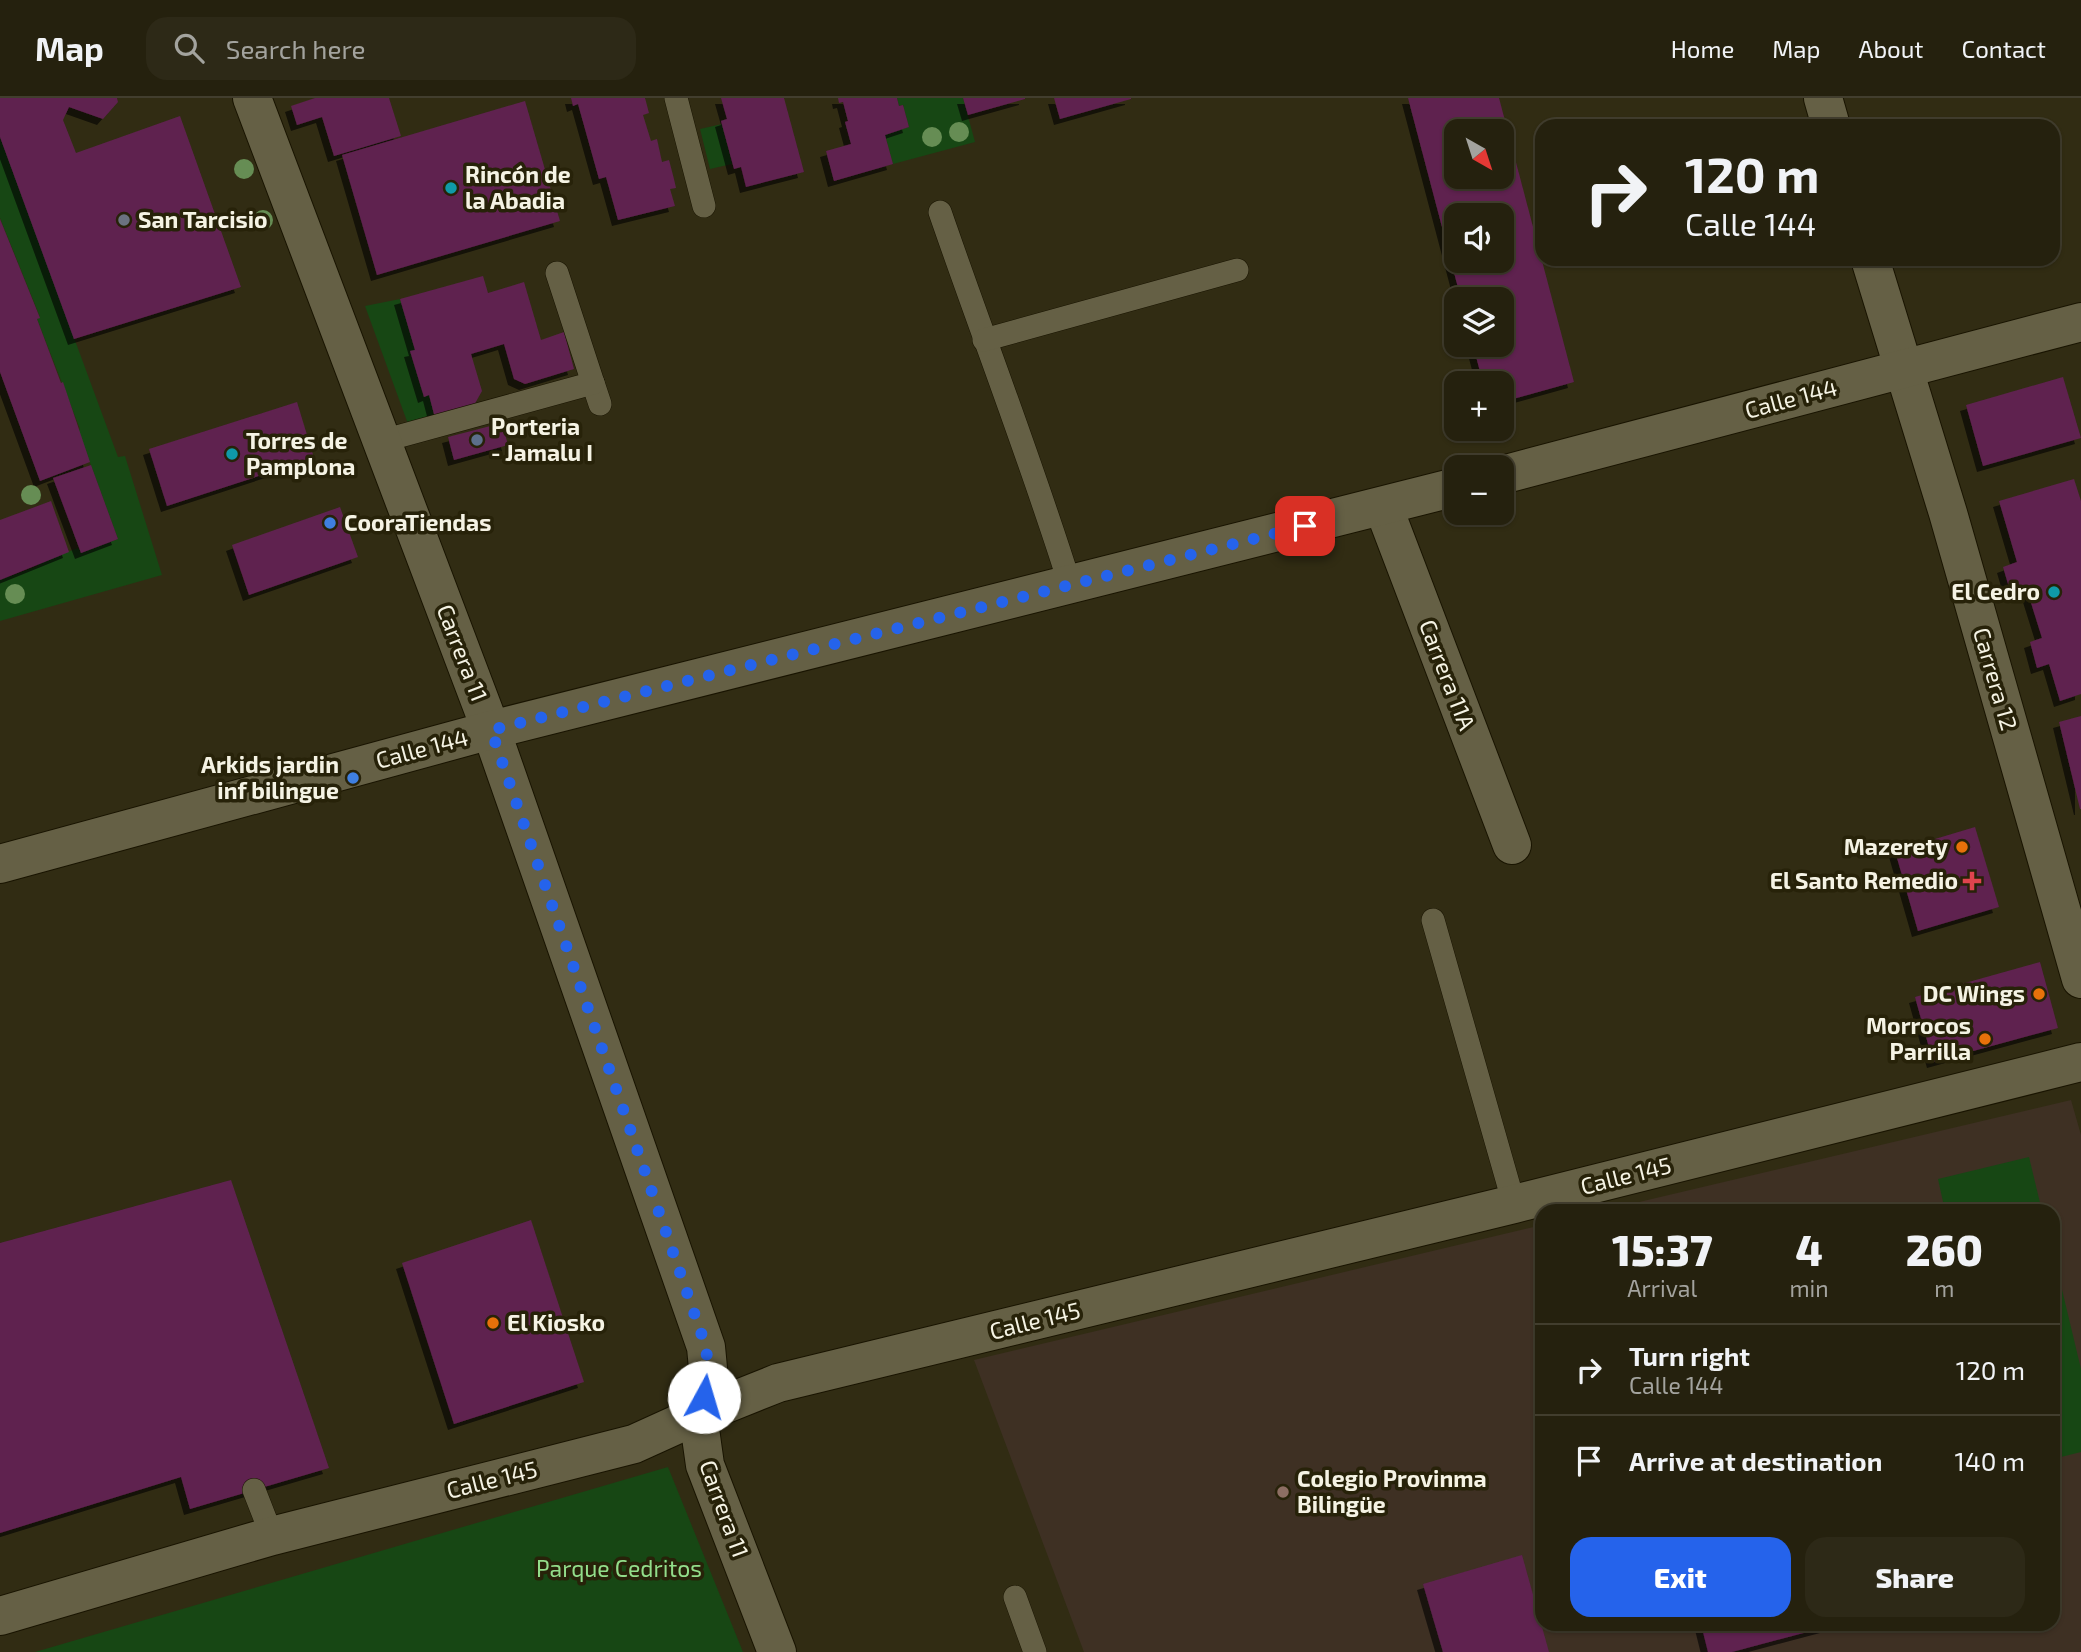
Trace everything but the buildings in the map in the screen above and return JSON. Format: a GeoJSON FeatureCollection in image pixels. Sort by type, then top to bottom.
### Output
{"type":"FeatureCollection","features":[{"type":"Feature","properties":{"kind":"street","name":"Carrera 11"},"geometry":{"type":"LineString","coordinates":[[252,98],[491,730],[706,1347],[709,1379],[698,1415],[705,1465],[777,1652]]}},
{"type":"Feature","properties":{"kind":"street"},"geometry":{"type":"LineString","coordinates":[[1823,98],[1829,119]]}},
{"type":"Feature","properties":{"kind":"street","name":"Carrera 12"},"geometry":{"type":"LineString","coordinates":[[1872,266],[1948,513],[2080,972]]}},
{"type":"Feature","properties":{"kind":"street","name":"Calle 144"},"geometry":{"type":"LineString","coordinates":[[1514,472],[2081,322]]}},
{"type":"Feature","properties":{"kind":"street","name":"Calle 144"},"geometry":{"type":"LineString","coordinates":[[0,864],[491,730],[1444,490]]}},
{"type":"Feature","properties":{"kind":"street","name":"Carrera 11A"},"geometry":{"type":"LineString","coordinates":[[1383,506],[1511,845]]}},
{"type":"Feature","properties":{"kind":"street","name":"Calle 145"},"geometry":{"type":"LineString","coordinates":[[0,1616],[272,1536],[634,1444],[778,1383],[1514,1204],[2081,1062]]}},
{"type":"Feature","properties":{"kind":"lane"},"geometry":{"type":"LineString","coordinates":[[676,98],[705,206]]}},
{"type":"Feature","properties":{"kind":"lane"},"geometry":{"type":"LineString","coordinates":[[940,212],[1050,520],[1070,585]]}},
{"type":"Feature","properties":{"kind":"lane"},"geometry":{"type":"LineString","coordinates":[[984,340],[1237,270]]}},
{"type":"Feature","properties":{"kind":"lane"},"geometry":{"type":"LineString","coordinates":[[382,442],[597,393],[557,272]]}},
{"type":"Feature","properties":{"kind":"lane"},"geometry":{"type":"LineString","coordinates":[[1433,920],[1514,1204]]}},
{"type":"Feature","properties":{"kind":"lane"},"geometry":{"type":"LineString","coordinates":[[254,1490],[272,1536]]}},
{"type":"Feature","properties":{"kind":"lane"},"geometry":{"type":"LineString","coordinates":[[1015,1597],[1035,1652]]}},
{"type":"Feature","properties":{"kind":"shaded area","name":"Colegio Provinma Bilingüe"},"geometry":{"type":"Polygon","coordinates":[[[2071,1100],[2081,1135],[2081,1652],[1084,1652],[974,1360],[1535,1227],[1535,1631],[2060,1631],[2060,1204],[1631,1204],[2071,1100]]]}},
{"type":"Feature","properties":{"kind":"green space"},"geometry":{"type":"Polygon","coordinates":[[[897,98],[963,98],[975,142],[893,164],[885,135],[909,127],[903,105],[899,106],[897,98]]]}},
{"type":"Feature","properties":{"kind":"green space"},"geometry":{"type":"Polygon","coordinates":[[[722,124],[732,164],[710,169],[700,129],[722,124]]]}},
{"type":"Feature","properties":{"kind":"green space"},"geometry":{"type":"Polygon","coordinates":[[[0,137],[118,457],[125,456],[162,575],[0,621],[0,580],[78,548],[81,553],[118,539],[78,430],[80,429],[37,319],[40,317],[0,218],[0,137]]]}},
{"type":"Feature","properties":{"kind":"green space"},"geometry":{"type":"Polygon","coordinates":[[[400,299],[415,350],[410,352],[424,397],[429,395],[435,418],[408,424],[365,306],[400,299]]]}},
{"type":"Feature","properties":{"kind":"green space"},"geometry":{"type":"Polygon","coordinates":[[[2029,1157],[2040,1204],[1943,1204],[1938,1179],[2029,1157]]]}},
{"type":"Feature","properties":{"kind":"green space"},"geometry":{"type":"Polygon","coordinates":[[[2060,1281],[2081,1369],[2081,1452],[2060,1457],[2060,1281]]]}},
{"type":"Feature","properties":{"kind":"green space","name":"Parque Cedritos"},"geometry":{"type":"Polygon","coordinates":[[[668,1467],[743,1652],[35,1652],[668,1467]]]}},
{"type":"Feature","properties":{"kind":"place","name":"Rincón de la Abadia"},"geometry":{"type":"Point","coordinates":[451,188]}},
{"type":"Feature","properties":{"kind":"place","name":"San Tarcisio"},"geometry":{"type":"Point","coordinates":[124,220]}},
{"type":"Feature","properties":{"kind":"place","name":"Porteria - Jamalu I"},"geometry":{"type":"Point","coordinates":[477,440]}},
{"type":"Feature","properties":{"kind":"place","name":"Torres de Pamplona"},"geometry":{"type":"Point","coordinates":[232,454]}},
{"type":"Feature","properties":{"kind":"place","name":"CooraTiendas"},"geometry":{"type":"Point","coordinates":[330,523]}},
{"type":"Feature","properties":{"kind":"place","name":"El Cedro"},"geometry":{"type":"Point","coordinates":[2054,592]}},
{"type":"Feature","properties":{"kind":"place","name":"Arkids jardin inf bilingue"},"geometry":{"type":"Point","coordinates":[353,778]}},
{"type":"Feature","properties":{"kind":"place","name":"Mazerety"},"geometry":{"type":"Point","coordinates":[1962,847]}},
{"type":"Feature","properties":{"kind":"place","name":"El Santo Remedio"},"geometry":{"type":"Point","coordinates":[1972,881]}},
{"type":"Feature","properties":{"kind":"place","name":"DC Wings"},"geometry":{"type":"Point","coordinates":[2039,994]}},
{"type":"Feature","properties":{"kind":"place","name":"Morrocos Parrilla"},"geometry":{"type":"Point","coordinates":[1985,1039]}},
{"type":"Feature","properties":{"kind":"place","name":"El Kiosko"},"geometry":{"type":"Point","coordinates":[493,1323]}},
{"type":"Feature","properties":{"kind":"place","name":"Colegio Provinma Bilingüe"},"geometry":{"type":"Point","coordinates":[1283,1492]}},
{"type":"Feature","properties":{"kind":"route"},"geometry":{"type":"LineString","coordinates":[[704,1397],[709,1379],[706,1347],[491,730],[1305,526]]}}]}
